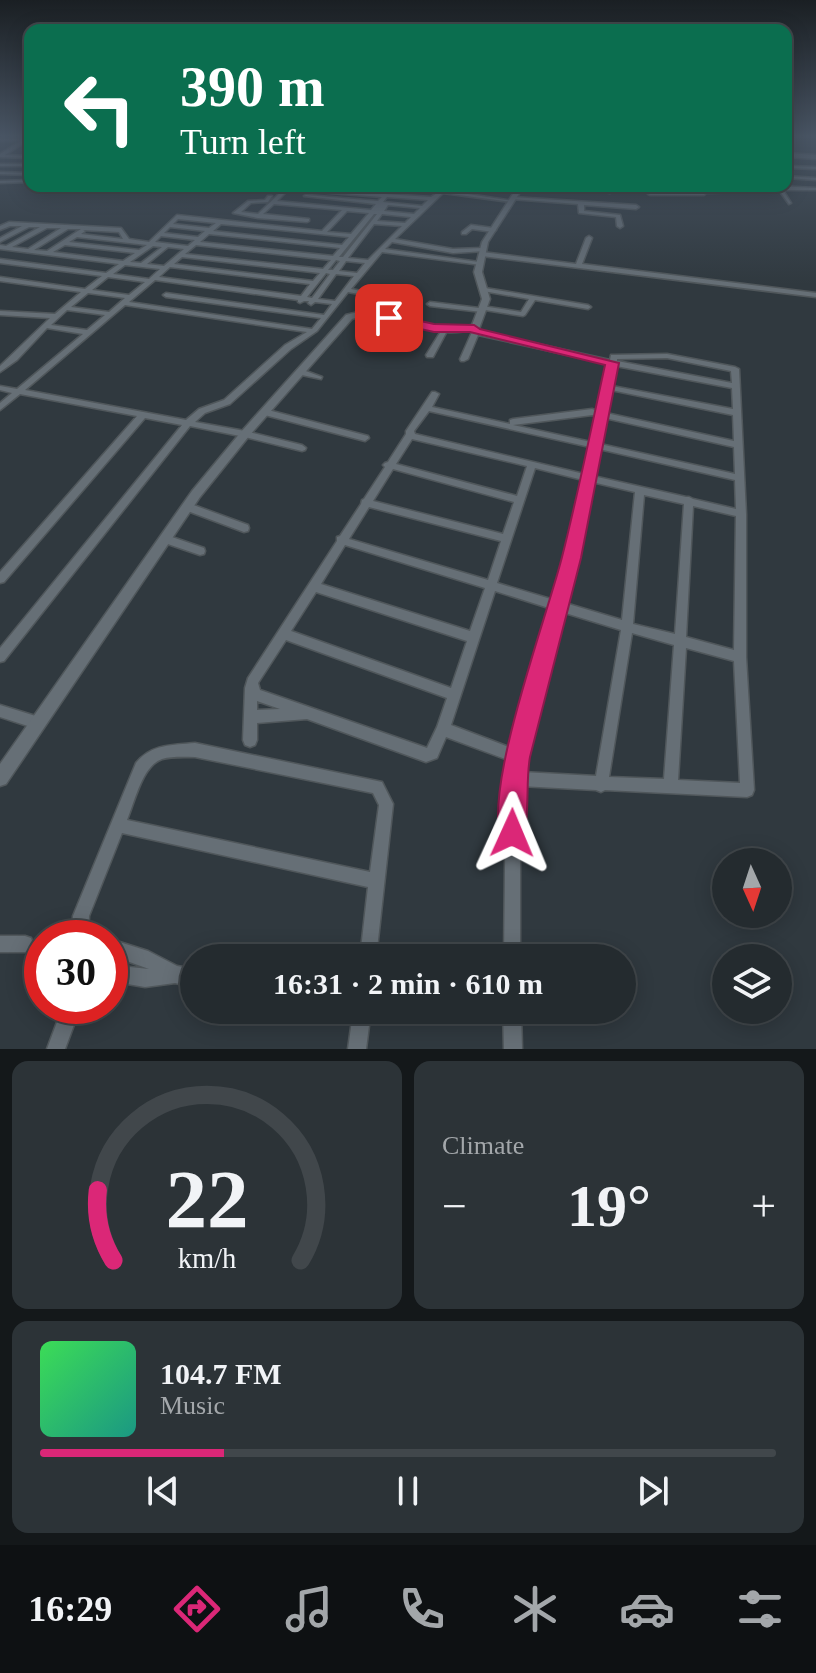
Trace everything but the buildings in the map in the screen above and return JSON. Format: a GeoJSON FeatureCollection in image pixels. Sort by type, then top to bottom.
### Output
{"type":"FeatureCollection","features":[{"type":"Feature","properties":{"kind":"street"},"geometry":{"type":"LineString","coordinates":[[2,190],[10,186]]}},
{"type":"Feature","properties":{"kind":"street"},"geometry":{"type":"LineString","coordinates":[[792,188],[816,189]]}},
{"type":"Feature","properties":{"kind":"street"},"geometry":{"type":"LineString","coordinates":[[258,216],[270,200],[283,192]]}},
{"type":"Feature","properties":{"kind":"street"},"geometry":{"type":"LineString","coordinates":[[285,218],[310,192]]}},
{"type":"Feature","properties":{"kind":"street"},"geometry":{"type":"LineString","coordinates":[[351,192],[433,198]]}},
{"type":"Feature","properties":{"kind":"street"},"geometry":{"type":"LineString","coordinates":[[0,657],[187,424],[202,411],[227,402],[288,347],[314,331],[369,262],[421,207],[441,192]]}},
{"type":"Feature","properties":{"kind":"street"},"geometry":{"type":"LineString","coordinates":[[450,192],[512,200],[636,207]]}},
{"type":"Feature","properties":{"kind":"street"},"geometry":{"type":"LineString","coordinates":[[464,359],[482,309],[485,290],[479,276],[481,256],[517,192]]}},
{"type":"Feature","properties":{"kind":"street"},"geometry":{"type":"LineString","coordinates":[[650,194],[703,192]]}},
{"type":"Feature","properties":{"kind":"street"},"geometry":{"type":"LineString","coordinates":[[782,192],[789,203]]}},
{"type":"Feature","properties":{"kind":"street"},"geometry":{"type":"LineString","coordinates":[[291,312],[371,212],[389,195]]}},
{"type":"Feature","properties":{"kind":"street"},"geometry":{"type":"LineString","coordinates":[[306,196],[421,207]]}},
{"type":"Feature","properties":{"kind":"street"},"geometry":{"type":"LineString","coordinates":[[307,220],[236,212],[250,202],[270,200],[414,216]]}},
{"type":"Feature","properties":{"kind":"street"},"geometry":{"type":"LineString","coordinates":[[301,314],[346,260],[380,213],[383,203]]}},
{"type":"Feature","properties":{"kind":"street"},"geometry":{"type":"LineString","coordinates":[[581,204],[581,212],[618,216],[620,226]]}},
{"type":"Feature","properties":{"kind":"street"},"geometry":{"type":"LineString","coordinates":[[266,264],[320,207]]}},
{"type":"Feature","properties":{"kind":"street"},"geometry":{"type":"LineString","coordinates":[[323,233],[346,209]]}},
{"type":"Feature","properties":{"kind":"street"},"geometry":{"type":"LineString","coordinates":[[0,370],[20,355],[65,308],[141,252],[180,216],[351,236]]}},
{"type":"Feature","properties":{"kind":"street"},"geometry":{"type":"LineString","coordinates":[[0,407],[220,222]]}},
{"type":"Feature","properties":{"kind":"street"},"geometry":{"type":"LineString","coordinates":[[373,222],[405,225]]}},
{"type":"Feature","properties":{"kind":"street"},"geometry":{"type":"LineString","coordinates":[[0,228],[8,224],[91,226],[122,230],[127,240]]}},
{"type":"Feature","properties":{"kind":"street"},"geometry":{"type":"LineString","coordinates":[[0,240],[28,225]]}},
{"type":"Feature","properties":{"kind":"street"},"geometry":{"type":"LineString","coordinates":[[3,248],[48,225]]}},
{"type":"Feature","properties":{"kind":"street"},"geometry":{"type":"LineString","coordinates":[[169,225],[288,241],[579,264],[816,295]]}},
{"type":"Feature","properties":{"kind":"street"},"geometry":{"type":"LineString","coordinates":[[9,262],[69,226]]}},
{"type":"Feature","properties":{"kind":"street"},"geometry":{"type":"LineString","coordinates":[[1,280],[91,226]]}},
{"type":"Feature","properties":{"kind":"street"},"geometry":{"type":"LineString","coordinates":[[464,233],[471,227],[493,230]]}},
{"type":"Feature","properties":{"kind":"street"},"geometry":{"type":"LineString","coordinates":[[160,234],[194,243],[369,262]]}},
{"type":"Feature","properties":{"kind":"street"},"geometry":{"type":"LineString","coordinates":[[77,235],[168,245],[194,243]]}},
{"type":"Feature","properties":{"kind":"street"},"geometry":{"type":"LineString","coordinates":[[579,264],[589,238]]}},
{"type":"Feature","properties":{"kind":"street"},"geometry":{"type":"LineString","coordinates":[[390,240],[481,256]]}},
{"type":"Feature","properties":{"kind":"street"},"geometry":{"type":"LineString","coordinates":[[64,243],[141,252]]}},
{"type":"Feature","properties":{"kind":"street"},"geometry":{"type":"LineString","coordinates":[[142,265],[168,245]]}},
{"type":"Feature","properties":{"kind":"street"},"geometry":{"type":"LineString","coordinates":[[3,248],[314,283]]}},
{"type":"Feature","properties":{"kind":"street"},"geometry":{"type":"LineString","coordinates":[[179,255],[358,275]]}},
{"type":"Feature","properties":{"kind":"street"},"geometry":{"type":"LineString","coordinates":[[0,261],[336,303]]}},
{"type":"Feature","properties":{"kind":"street"},"geometry":{"type":"LineString","coordinates":[[200,269],[163,297],[325,317]]}},
{"type":"Feature","properties":{"kind":"street"},"geometry":{"type":"LineString","coordinates":[[1,280],[87,291],[314,331]]}},
{"type":"Feature","properties":{"kind":"street"},"geometry":{"type":"LineString","coordinates":[[325,284],[413,303]]}},
{"type":"Feature","properties":{"kind":"street"},"geometry":{"type":"LineString","coordinates":[[485,290],[588,307]]}},
{"type":"Feature","properties":{"kind":"street"},"geometry":{"type":"LineString","coordinates":[[430,304],[523,314],[534,297]]}},
{"type":"Feature","properties":{"kind":"street"},"geometry":{"type":"LineString","coordinates":[[65,308],[111,314]]}},
{"type":"Feature","properties":{"kind":"street"},"geometry":{"type":"LineString","coordinates":[[0,313],[57,316]]}},
{"type":"Feature","properties":{"kind":"street"},"geometry":{"type":"LineString","coordinates":[[0,778],[188,507],[245,434],[355,313],[370,313],[445,329],[475,330],[613,363],[736,386]]}},
{"type":"Feature","properties":{"kind":"street"},"geometry":{"type":"LineString","coordinates":[[45,326],[87,332]]}},
{"type":"Feature","properties":{"kind":"street"},"geometry":{"type":"LineString","coordinates":[[430,355],[445,329]]}},
{"type":"Feature","properties":{"kind":"street"},"geometry":{"type":"LineString","coordinates":[[512,944],[513,779],[571,558],[614,357],[667,356],[735,369],[741,514],[740,657],[747,790],[513,779]]}},
{"type":"Feature","properties":{"kind":"street"},"geometry":{"type":"LineString","coordinates":[[300,372],[318,377]]}},
{"type":"Feature","properties":{"kind":"street"},"geometry":{"type":"LineString","coordinates":[[606,387],[738,413]]}},
{"type":"Feature","properties":{"kind":"street"},"geometry":{"type":"LineString","coordinates":[[0,388],[245,434],[302,448]]}},
{"type":"Feature","properties":{"kind":"street"},"geometry":{"type":"LineString","coordinates":[[250,740],[252,682],[435,394]]}},
{"type":"Feature","properties":{"kind":"street"},"geometry":{"type":"LineString","coordinates":[[427,408],[595,443],[740,478]]}},
{"type":"Feature","properties":{"kind":"street"},"geometry":{"type":"LineString","coordinates":[[264,412],[365,438]]}},
{"type":"Feature","properties":{"kind":"street"},"geometry":{"type":"LineString","coordinates":[[503,423],[592,412],[739,445]]}},
{"type":"Feature","properties":{"kind":"street"},"geometry":{"type":"LineString","coordinates":[[0,579],[142,416]]}},
{"type":"Feature","properties":{"kind":"street"},"geometry":{"type":"LineString","coordinates":[[410,435],[741,514]]}},
{"type":"Feature","properties":{"kind":"street"},"geometry":{"type":"LineString","coordinates":[[251,688],[255,694],[309,714],[426,755],[432,753],[443,729],[532,464]]}},
{"type":"Feature","properties":{"kind":"street"},"geometry":{"type":"LineString","coordinates":[[388,465],[520,500]]}},
{"type":"Feature","properties":{"kind":"street"},"geometry":{"type":"LineString","coordinates":[[601,785],[627,627],[640,489]]}},
{"type":"Feature","properties":{"kind":"street"},"geometry":{"type":"LineString","coordinates":[[671,786],[689,500]]}},
{"type":"Feature","properties":{"kind":"street"},"geometry":{"type":"LineString","coordinates":[[365,502],[507,539]]}},
{"type":"Feature","properties":{"kind":"street"},"geometry":{"type":"LineString","coordinates":[[188,507],[244,528]]}},
{"type":"Feature","properties":{"kind":"street"},"geometry":{"type":"LineString","coordinates":[[166,539],[200,551]]}},
{"type":"Feature","properties":{"kind":"street"},"geometry":{"type":"LineString","coordinates":[[341,540],[627,627],[740,657]]}},
{"type":"Feature","properties":{"kind":"street"},"geometry":{"type":"LineString","coordinates":[[312,586],[474,638]]}},
{"type":"Feature","properties":{"kind":"street"},"geometry":{"type":"LineString","coordinates":[[282,633],[454,695]]}},
{"type":"Feature","properties":{"kind":"street"},"geometry":{"type":"LineString","coordinates":[[0,711],[37,723]]}},
{"type":"Feature","properties":{"kind":"street"},"geometry":{"type":"LineString","coordinates":[[251,717],[309,714]]}},
{"type":"Feature","properties":{"kind":"street"},"geometry":{"type":"LineString","coordinates":[[443,729],[517,757]]}},
{"type":"Feature","properties":{"kind":"street"},"geometry":{"type":"LineString","coordinates":[[81,920],[141,768],[147,760],[163,752],[208,751],[377,787],[386,804],[370,944]]}},
{"type":"Feature","properties":{"kind":"street"},"geometry":{"type":"LineString","coordinates":[[118,825],[377,881]]}},
{"type":"Feature","properties":{"kind":"street"},"geometry":{"type":"LineString","coordinates":[[0,944],[24,944]]}},
{"type":"Feature","properties":{"kind":"street"},"geometry":{"type":"LineString","coordinates":[[128,953],[180,975]]}},
{"type":"Feature","properties":{"kind":"street"},"geometry":{"type":"LineString","coordinates":[[128,976],[145,978],[175,974]]}},
{"type":"Feature","properties":{"kind":"street"},"geometry":{"type":"LineString","coordinates":[[56,1049],[65,1024]]}},
{"type":"Feature","properties":{"kind":"street"},"geometry":{"type":"LineString","coordinates":[[356,1024],[357,1049]]}},
{"type":"Feature","properties":{"kind":"street"},"geometry":{"type":"LineString","coordinates":[[512,1024],[513,1049]]}},
{"type":"Feature","properties":{"kind":"route"},"geometry":{"type":"LineString","coordinates":[[389,318],[434,328],[474,328],[476,332],[613,363],[571,558],[517,757],[513,779],[512,833]]}}]}
